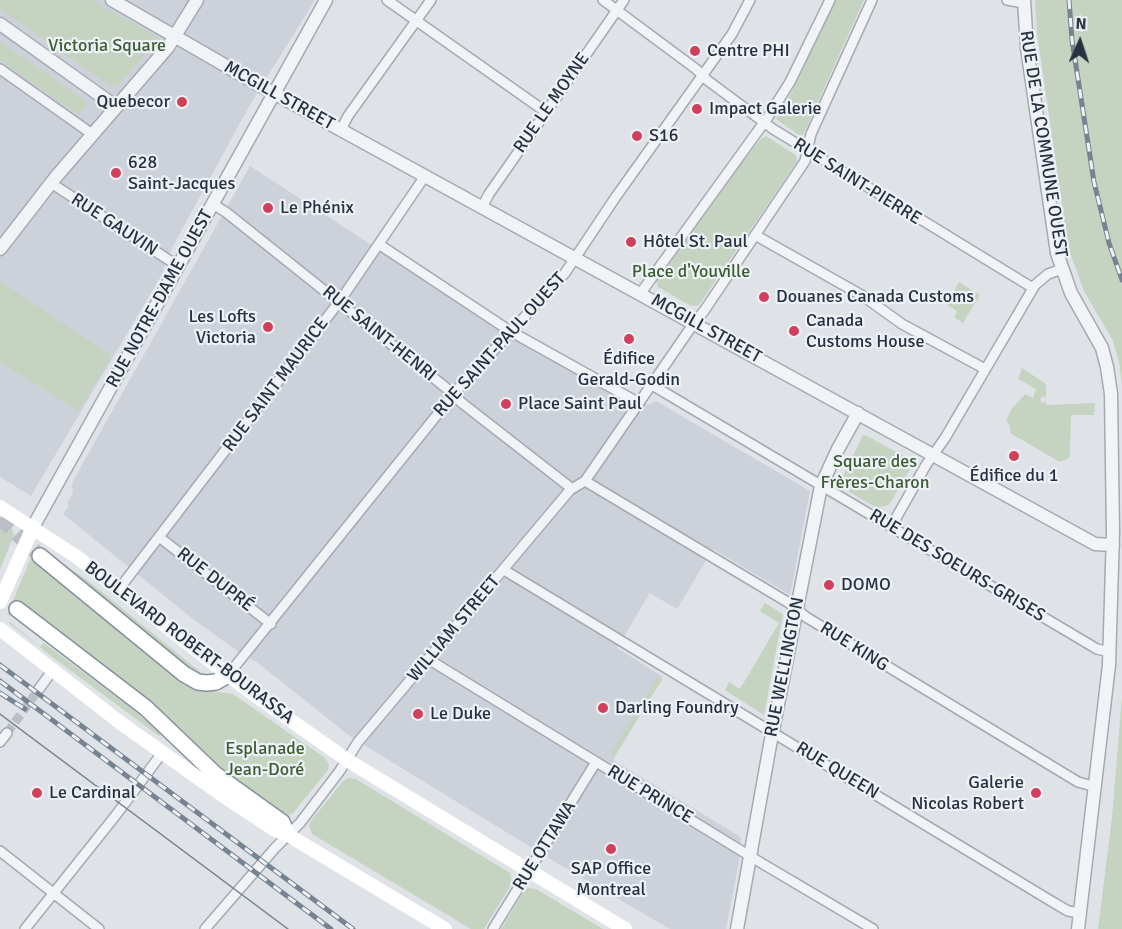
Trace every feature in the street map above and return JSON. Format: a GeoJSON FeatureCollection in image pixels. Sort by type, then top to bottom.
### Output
{"type":"FeatureCollection","features":[{"type":"Feature","properties":{"kind":"highway"},"geometry":{"type":"LineString","coordinates":[[40,556],[181,672],[196,681],[207,683],[216,682],[228,675]]}},
{"type":"Feature","properties":{"kind":"highway"},"geometry":{"type":"LineString","coordinates":[[17,609],[146,708],[215,774],[282,822],[288,835]]}},
{"type":"Feature","properties":{"kind":"main road","name":"BOULEVARD ROBERT-BOURASSA"},"geometry":{"type":"LineString","coordinates":[[0,507],[33,527],[119,589],[228,675],[347,760],[625,929]]}},
{"type":"Feature","properties":{"kind":"main road","name":"RUE NOTRE-DAME OUEST"},"geometry":{"type":"LineString","coordinates":[[0,602],[33,527]]}},
{"type":"Feature","properties":{"kind":"main road"},"geometry":{"type":"LineString","coordinates":[[0,629],[162,753],[275,830],[288,835],[445,929]]}},
{"type":"Feature","properties":{"kind":"street","name":"MCGILL STREET"},"geometry":{"type":"LineString","coordinates":[[112,0],[274,93],[1095,544],[1113,545]]}},
{"type":"Feature","properties":{"kind":"street"},"geometry":{"type":"LineString","coordinates":[[0,249],[115,106],[168,47],[197,0]]}},
{"type":"Feature","properties":{"kind":"street","name":"RUE NOTRE-DAME OUEST"},"geometry":{"type":"LineString","coordinates":[[33,527],[327,0]]}},
{"type":"Feature","properties":{"kind":"street"},"geometry":{"type":"LineString","coordinates":[[387,0],[546,112]]}},
{"type":"Feature","properties":{"kind":"street"},"geometry":{"type":"LineString","coordinates":[[341,130],[348,116],[431,0]]}},
{"type":"Feature","properties":{"kind":"street","name":"RUE SAINT-PIERRE"},"geometry":{"type":"LineString","coordinates":[[603,0],[764,123],[1033,288]]}},
{"type":"Feature","properties":{"kind":"street","name":"RUE LE MOYNE"},"geometry":{"type":"LineString","coordinates":[[482,207],[624,0]]}},
{"type":"Feature","properties":{"kind":"street","name":"RUE SAINT-PAUL OUEST"},"geometry":{"type":"LineString","coordinates":[[228,675],[453,395],[565,273],[741,20],[750,0]]}},
{"type":"Feature","properties":{"kind":"street"},"geometry":{"type":"LineString","coordinates":[[640,294],[764,123],[790,82],[830,0]]}},
{"type":"Feature","properties":{"kind":"street"},"geometry":{"type":"LineString","coordinates":[[694,323],[805,161],[811,134],[872,0]]}},
{"type":"Feature","properties":{"kind":"street"},"geometry":{"type":"LineString","coordinates":[[1007,0],[1024,1]]}},
{"type":"Feature","properties":{"kind":"street","name":"RUE DE LA COMMUNE OUEST"},"geometry":{"type":"LineString","coordinates":[[1024,1],[1027,48],[1058,253],[1071,293],[1100,343],[1107,367],[1111,405],[1113,545],[1110,652],[1096,787],[1078,923]]}},
{"type":"Feature","properties":{"kind":"street"},"geometry":{"type":"LineString","coordinates":[[0,24],[115,106]]}},
{"type":"Feature","properties":{"kind":"street"},"geometry":{"type":"LineString","coordinates":[[0,69],[92,134]]}},
{"type":"Feature","properties":{"kind":"street","name":"RUE SAINT MAURICE"},"geometry":{"type":"LineString","coordinates":[[119,589],[339,302],[425,176]]}},
{"type":"Feature","properties":{"kind":"street","name":"RUE GAUVIN"},"geometry":{"type":"LineString","coordinates":[[51,183],[178,266]]}},
{"type":"Feature","properties":{"kind":"street","name":"RUE SAINT-HENRI"},"geometry":{"type":"LineString","coordinates":[[213,204],[571,488]]}},
{"type":"Feature","properties":{"kind":"street"},"geometry":{"type":"LineString","coordinates":[[756,235],[862,296],[902,324],[985,369]]}},
{"type":"Feature","properties":{"kind":"street"},"geometry":{"type":"LineString","coordinates":[[380,245],[510,331],[639,402]]}},
{"type":"Feature","properties":{"kind":"street"},"geometry":{"type":"LineString","coordinates":[[891,527],[1033,288],[1042,278],[1062,269]]}},
{"type":"Feature","properties":{"kind":"street","name":"WILLIAM STREET"},"geometry":{"type":"LineString","coordinates":[[205,929],[275,848],[300,823],[358,742],[571,488],[585,481],[694,323]]}},
{"type":"Feature","properties":{"kind":"street","name":"RUE DES SOEURS-GRISES"},"geometry":{"type":"LineString","coordinates":[[652,385],[1097,649],[1110,652]]}},
{"type":"Feature","properties":{"kind":"street","name":"RUE WELLINGTON"},"geometry":{"type":"LineString","coordinates":[[737,929],[772,733],[821,486],[858,413]]}},
{"type":"Feature","properties":{"kind":"street","name":"RUE KING"},"geometry":{"type":"LineString","coordinates":[[585,481],[1078,782],[1096,787]]}},
{"type":"Feature","properties":{"kind":"street","name":"RUE DUPRÉ"},"geometry":{"type":"LineString","coordinates":[[159,537],[271,624]]}},
{"type":"Feature","properties":{"kind":"street","name":"RUE QUEEN"},"geometry":{"type":"LineString","coordinates":[[504,570],[1068,911],[1078,923]]}},
{"type":"Feature","properties":{"kind":"street","name":"RUE PRINCE"},"geometry":{"type":"LineString","coordinates":[[428,659],[873,929]]}},
{"type":"Feature","properties":{"kind":"street"},"geometry":{"type":"LineString","coordinates":[[39,689],[52,671]]}},
{"type":"Feature","properties":{"kind":"street"},"geometry":{"type":"LineString","coordinates":[[0,742],[7,733]]}},
{"type":"Feature","properties":{"kind":"street"},"geometry":{"type":"LineString","coordinates":[[25,929],[162,753]]}},
{"type":"Feature","properties":{"kind":"street","name":"RUE OTTAWA"},"geometry":{"type":"LineString","coordinates":[[494,929],[596,762]]}},
{"type":"Feature","properties":{"kind":"street"},"geometry":{"type":"LineString","coordinates":[[0,851],[99,929]]}},
{"type":"Feature","properties":{"kind":"shaded area"},"geometry":{"type":"Polygon","coordinates":[[[0,0],[315,0],[251,103],[171,250],[161,276],[31,496],[0,477],[0,0]]]}},
{"type":"Feature","properties":{"kind":"shaded area"},"geometry":{"type":"Polygon","coordinates":[[[250,166],[513,337],[519,330],[648,405],[656,401],[810,491],[790,595],[713,549],[677,609],[650,593],[617,648],[663,677],[613,760],[741,837],[739,861],[726,929],[670,929],[550,859],[351,737],[258,663],[193,619],[63,514],[69,506],[67,503],[73,492],[74,479],[250,166]]]}},
{"type":"Feature","properties":{"kind":"green space","name":"Victoria Square"},"geometry":{"type":"Polygon","coordinates":[[[0,0],[91,0],[159,37],[119,85],[112,87],[0,9],[0,0]]]}},
{"type":"Feature","properties":{"kind":"green space"},"geometry":{"type":"Polygon","coordinates":[[[836,0],[864,0],[803,135],[800,136],[776,119],[795,86],[836,0]]]}},
{"type":"Feature","properties":{"kind":"green space"},"geometry":{"type":"Polygon","coordinates":[[[1035,0],[1122,0],[1122,385],[1113,341],[1084,291],[1068,247],[1037,33],[1035,0]]]}},
{"type":"Feature","properties":{"kind":"green space"},"geometry":{"type":"Polygon","coordinates":[[[0,41],[87,102],[78,115],[0,60],[0,41]]]}},
{"type":"Feature","properties":{"kind":"green space","name":"Place d'Youville"},"geometry":{"type":"Polygon","coordinates":[[[766,136],[794,154],[797,157],[796,163],[699,305],[691,306],[658,287],[656,279],[727,181],[760,140],[766,136]]]}},
{"type":"Feature","properties":{"kind":"green space"},"geometry":{"type":"Polygon","coordinates":[[[0,281],[112,356],[78,411],[0,362],[0,281]]]}},
{"type":"Feature","properties":{"kind":"green space"},"geometry":{"type":"Polygon","coordinates":[[[959,282],[980,295],[963,323],[954,317],[957,311],[947,305],[959,282]]]}},
{"type":"Feature","properties":{"kind":"green space"},"geometry":{"type":"Polygon","coordinates":[[[1022,368],[1046,384],[1046,398],[1043,396],[1040,399],[1042,403],[1046,401],[1046,405],[1095,403],[1094,415],[1071,415],[1069,458],[1060,462],[1010,433],[1010,426],[1006,421],[1011,410],[1025,394],[1033,398],[1036,389],[1018,379],[1022,368]]]}},
{"type":"Feature","properties":{"kind":"green space","name":"Square des Frères-Charon"},"geometry":{"type":"Polygon","coordinates":[[[863,435],[913,461],[889,505],[877,508],[839,484],[863,435]]]}},
{"type":"Feature","properties":{"kind":"green space"},"geometry":{"type":"Polygon","coordinates":[[[0,520],[11,527],[14,535],[0,570],[0,520]]]}},
{"type":"Feature","properties":{"kind":"green space"},"geometry":{"type":"Polygon","coordinates":[[[44,551],[87,580],[204,675],[187,668],[44,551]]]}},
{"type":"Feature","properties":{"kind":"green space","name":"Esplanade Jean-Doré"},"geometry":{"type":"Polygon","coordinates":[[[32,555],[39,557],[36,561],[180,681],[203,690],[233,694],[325,758],[329,765],[328,770],[293,813],[287,816],[281,814],[222,771],[144,696],[23,604],[11,616],[7,615],[32,555]]]}},
{"type":"Feature","properties":{"kind":"green space"},"geometry":{"type":"Polygon","coordinates":[[[765,603],[783,614],[764,715],[725,690],[729,682],[740,689],[779,623],[760,611],[765,603]]]}},
{"type":"Feature","properties":{"kind":"green space"},"geometry":{"type":"Polygon","coordinates":[[[9,621],[40,647],[44,643],[135,711],[161,733],[159,736],[59,662],[10,624],[9,621]]]}},
{"type":"Feature","properties":{"kind":"green space"},"geometry":{"type":"Polygon","coordinates":[[[657,677],[662,680],[614,757],[610,754],[657,677]]]}},
{"type":"Feature","properties":{"kind":"green space"},"geometry":{"type":"Polygon","coordinates":[[[1122,696],[1122,929],[1098,929],[1112,817],[1122,696]]]}},
{"type":"Feature","properties":{"kind":"green space","name":"Esplanade Jean-Doré"},"geometry":{"type":"Polygon","coordinates":[[[348,778],[356,779],[510,873],[512,883],[484,929],[471,929],[312,834],[309,826],[311,821],[343,781],[348,778]]]}},
{"type":"Feature","properties":{"kind":"green space"},"geometry":{"type":"Polygon","coordinates":[[[528,888],[536,889],[603,929],[501,929],[528,888]]]}},
{"type":"Feature","properties":{"kind":"tunnel"},"geometry":{"type":"LineString","coordinates":[[0,518],[40,556]]}},
{"type":"Feature","properties":{"kind":"tunnel"},"geometry":{"type":"LineString","coordinates":[[7,733],[39,689]]}},
{"type":"Feature","properties":{"kind":"tram line"},"geometry":{"type":"LineString","coordinates":[[0,714],[288,929]]}},
{"type":"Feature","properties":{"kind":"railway"},"geometry":{"type":"LineString","coordinates":[[1069,0],[1072,40],[1094,182],[1109,243],[1122,280]]}},
{"type":"Feature","properties":{"kind":"railway"},"geometry":{"type":"LineString","coordinates":[[0,665],[353,929]]}},
{"type":"Feature","properties":{"kind":"railway"},"geometry":{"type":"LineString","coordinates":[[0,681],[331,929]]}},
{"type":"Feature","properties":{"kind":"railway"},"geometry":{"type":"LineString","coordinates":[[0,693],[25,709]]}},
{"type":"Feature","properties":{"kind":"place","name":"Centre PHI"},"geometry":{"type":"Point","coordinates":[695,51]}},
{"type":"Feature","properties":{"kind":"place","name":"Quebecor"},"geometry":{"type":"Point","coordinates":[182,102]}},
{"type":"Feature","properties":{"kind":"place","name":"Impact Galerie"},"geometry":{"type":"Point","coordinates":[697,109]}},
{"type":"Feature","properties":{"kind":"place","name":"S16"},"geometry":{"type":"Point","coordinates":[637,136]}},
{"type":"Feature","properties":{"kind":"place","name":"628 Saint-Jacques"},"geometry":{"type":"Point","coordinates":[116,173]}},
{"type":"Feature","properties":{"kind":"place","name":"Le Phénix"},"geometry":{"type":"Point","coordinates":[268,208]}},
{"type":"Feature","properties":{"kind":"place","name":"Hôtel St. Paul"},"geometry":{"type":"Point","coordinates":[631,242]}},
{"type":"Feature","properties":{"kind":"place","name":"Douanes Canada Customs"},"geometry":{"type":"Point","coordinates":[764,297]}},
{"type":"Feature","properties":{"kind":"place","name":"Les Lofts Victoria"},"geometry":{"type":"Point","coordinates":[268,327]}},
{"type":"Feature","properties":{"kind":"place","name":"Canada Customs House"},"geometry":{"type":"Point","coordinates":[794,331]}},
{"type":"Feature","properties":{"kind":"place","name":"Édifice Gerald-Godin"},"geometry":{"type":"Point","coordinates":[629,339]}},
{"type":"Feature","properties":{"kind":"place","name":"Place Saint Paul"},"geometry":{"type":"Point","coordinates":[506,404]}},
{"type":"Feature","properties":{"kind":"place","name":"Édifice du 1"},"geometry":{"type":"Point","coordinates":[1014,456]}},
{"type":"Feature","properties":{"kind":"place","name":"DOMO"},"geometry":{"type":"Point","coordinates":[829,585]}},
{"type":"Feature","properties":{"kind":"place","name":"Darling Foundry"},"geometry":{"type":"Point","coordinates":[603,708]}},
{"type":"Feature","properties":{"kind":"place","name":"Le Duke"},"geometry":{"type":"Point","coordinates":[418,714]}},
{"type":"Feature","properties":{"kind":"place","name":"Le Cardinal"},"geometry":{"type":"Point","coordinates":[37,793]}},
{"type":"Feature","properties":{"kind":"place","name":"Galerie Nicolas Robert"},"geometry":{"type":"Point","coordinates":[1036,793]}},
{"type":"Feature","properties":{"kind":"place","name":"SAP Office Montreal"},"geometry":{"type":"Point","coordinates":[611,849]}}]}
